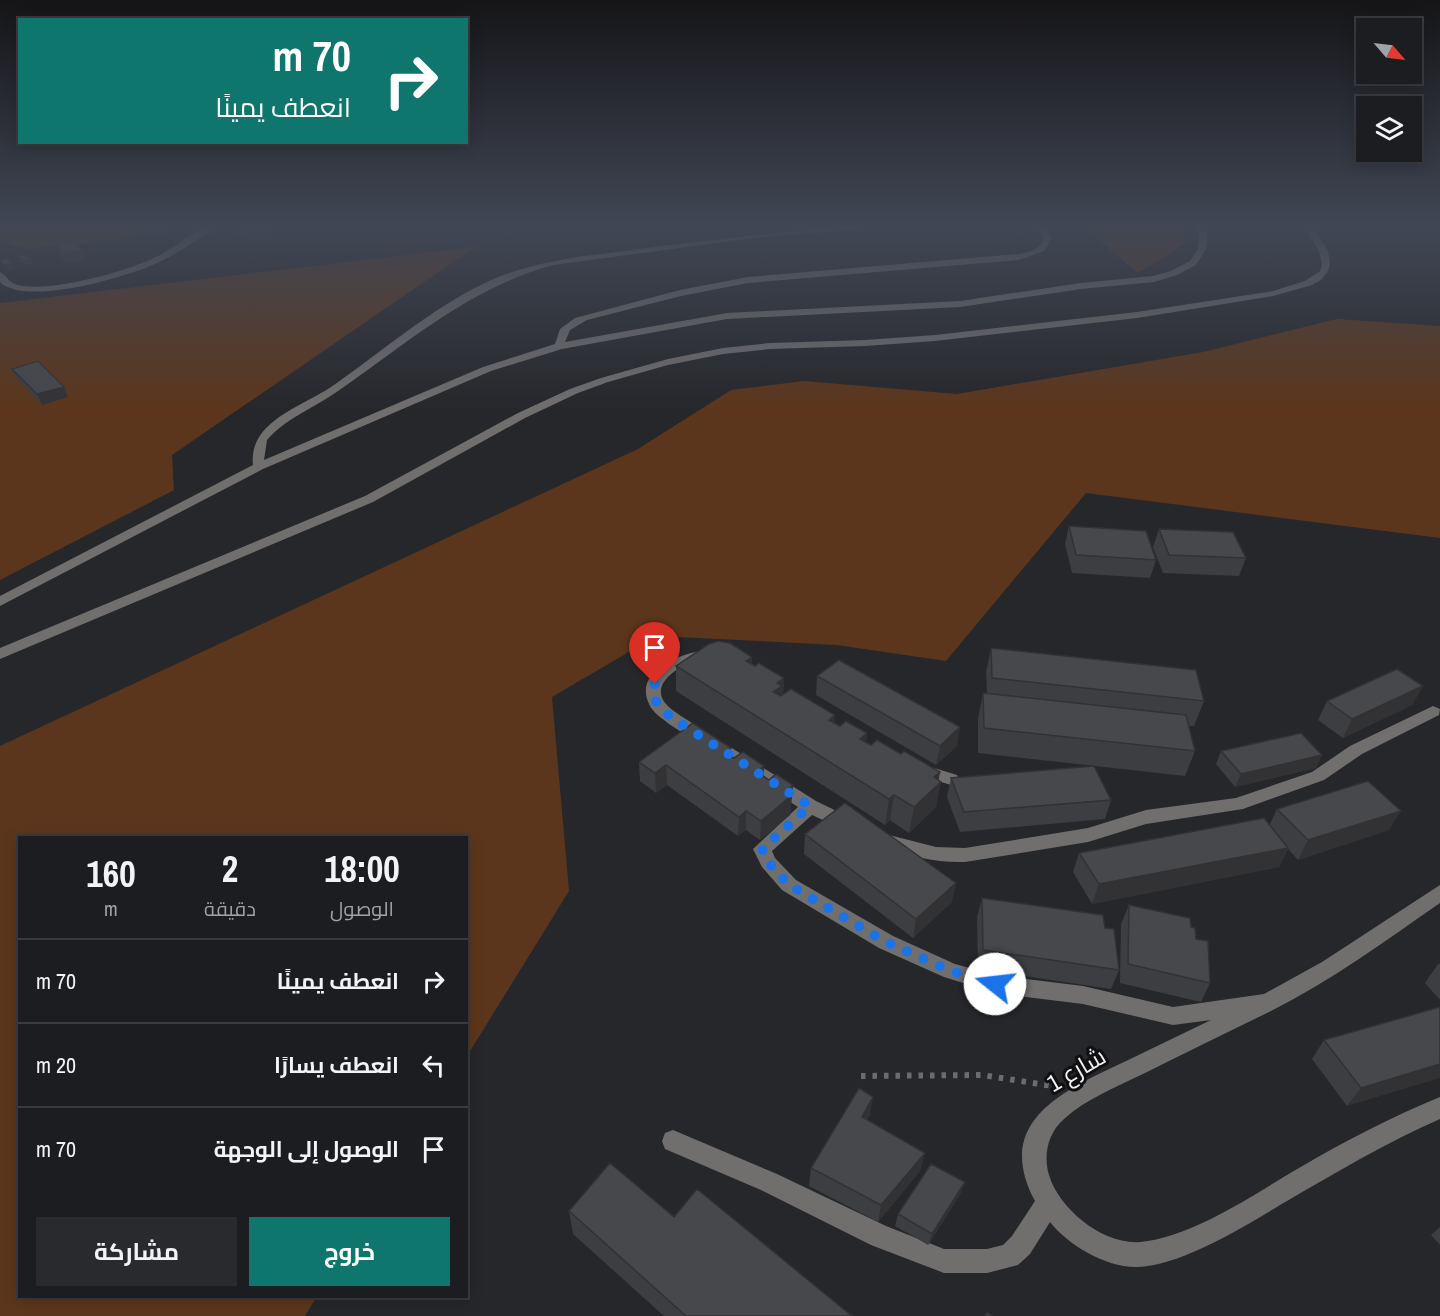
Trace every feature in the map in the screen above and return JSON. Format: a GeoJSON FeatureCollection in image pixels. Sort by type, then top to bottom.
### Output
{"type":"FeatureCollection","features":[{"type":"Feature","properties":{"kind":"street"},"geometry":{"type":"LineString","coordinates":[[24,287],[46,287]]}},
{"type":"Feature","properties":{"kind":"street"},"geometry":{"type":"LineString","coordinates":[[259,466],[257,448],[260,441],[276,426],[355,375],[446,309],[489,287]]}},
{"type":"Feature","properties":{"kind":"street"},"geometry":{"type":"LineString","coordinates":[[560,346],[563,330],[577,321],[626,306],[705,287]]}},
{"type":"Feature","properties":{"kind":"street"},"geometry":{"type":"LineString","coordinates":[[0,602],[259,466],[487,369],[560,346],[727,316],[960,304],[1071,287]]}},
{"type":"Feature","properties":{"kind":"street"},"geometry":{"type":"LineString","coordinates":[[0,654],[64,624],[234,557],[370,499],[500,428],[587,386],[670,362],[731,350],[918,340],[1140,315],[1294,287]]}},
{"type":"Feature","properties":{"kind":"street"},"geometry":{"type":"LineString","coordinates":[[726,659],[698,655],[688,657],[666,669],[653,690],[657,705],[675,720],[810,806],[878,838],[928,854],[946,857],[1025,847],[1088,835],[1146,817],[1237,804],[1318,776],[1356,750],[1434,711]]}},
{"type":"Feature","properties":{"kind":"street"},"geometry":{"type":"LineString","coordinates":[[906,766],[951,778]]}},
{"type":"Feature","properties":{"kind":"street"},"geometry":{"type":"LineString","coordinates":[[810,806],[762,849],[768,862],[789,885],[886,942],[951,971],[995,984],[1083,995],[1173,1016],[1267,1003]]}},
{"type":"Feature","properties":{"kind":"street","name":"شارع 1"},"geometry":{"type":"LineString","coordinates":[[1440,893],[1329,968],[1267,1003],[1086,1091],[1061,1107],[1040,1130],[1035,1147],[1035,1165],[1039,1185],[1048,1203],[1062,1220],[1079,1234],[1128,1255],[1144,1254],[1182,1242],[1226,1223],[1401,1123],[1440,1108]]}},
{"type":"Feature","properties":{"kind":"street"},"geometry":{"type":"LineString","coordinates":[[673,1141],[769,1182],[880,1236],[944,1261],[987,1261],[1009,1256],[1022,1245],[1048,1203]]}},
{"type":"Feature","properties":{"kind":"path"},"geometry":{"type":"LineString","coordinates":[[861,1076],[982,1075],[1086,1091]]}},
{"type":"Feature","properties":{"kind":"shaded area"},"geometry":{"type":"Polygon","coordinates":[[[132,287],[416,287],[172,455],[174,490],[0,580],[0,303],[132,287]]]}},
{"type":"Feature","properties":{"kind":"shaded area"},"geometry":{"type":"Polygon","coordinates":[[[1337,319],[1440,326],[1440,538],[1086,493],[946,661],[837,645],[656,636],[552,697],[569,891],[468,1054],[468,836],[18,836],[18,1298],[316,1298],[305,1316],[0,1316],[0,746],[638,449],[731,390],[804,381],[957,394],[1203,352],[1337,319]]]}},
{"type":"Feature","properties":{"kind":"building"},"geometry":{"type":"Polygon","coordinates":[[[38,361],[64,387],[37,394],[12,369],[38,361]]]}},
{"type":"Feature","properties":{"kind":"building"},"geometry":{"type":"Polygon","coordinates":[[[1069,526],[1146,531],[1156,560],[1076,555],[1069,526]]]}},
{"type":"Feature","properties":{"kind":"building"},"geometry":{"type":"Polygon","coordinates":[[[1159,529],[1233,532],[1246,558],[1169,555],[1159,529]]]}},
{"type":"Feature","properties":{"kind":"building"},"geometry":{"type":"Polygon","coordinates":[[[718,641],[730,643],[752,657],[746,661],[755,666],[759,663],[784,678],[777,683],[782,686],[773,692],[781,696],[791,689],[835,715],[829,720],[840,726],[846,721],[867,733],[860,739],[871,745],[877,740],[901,754],[904,751],[940,772],[934,777],[941,782],[914,807],[894,795],[889,799],[676,666],[709,644],[718,641]]]}},
{"type":"Feature","properties":{"kind":"building"},"geometry":{"type":"Polygon","coordinates":[[[991,648],[1196,670],[1204,701],[992,678],[991,648]]]}},
{"type":"Feature","properties":{"kind":"building"},"geometry":{"type":"Polygon","coordinates":[[[839,660],[960,727],[940,746],[817,676],[839,660]]]}},
{"type":"Feature","properties":{"kind":"building"},"geometry":{"type":"Polygon","coordinates":[[[1397,669],[1423,686],[1352,719],[1327,701],[1397,669]]]}},
{"type":"Feature","properties":{"kind":"building"},"geometry":{"type":"Polygon","coordinates":[[[983,693],[1186,715],[1195,751],[984,728],[983,693]]]}},
{"type":"Feature","properties":{"kind":"building"},"geometry":{"type":"Polygon","coordinates":[[[693,723],[731,748],[725,752],[734,758],[743,752],[764,766],[757,772],[769,780],[776,774],[793,785],[785,791],[791,796],[761,821],[746,811],[739,817],[666,765],[655,773],[639,762],[693,723]]]}},
{"type":"Feature","properties":{"kind":"building"},"geometry":{"type":"Polygon","coordinates":[[[1301,733],[1322,755],[1241,774],[1221,751],[1301,733]]]}},
{"type":"Feature","properties":{"kind":"building"},"geometry":{"type":"Polygon","coordinates":[[[1094,766],[1111,800],[964,812],[951,778],[1094,766]]]}},
{"type":"Feature","properties":{"kind":"building"},"geometry":{"type":"Polygon","coordinates":[[[1368,781],[1401,811],[1308,840],[1277,809],[1368,781]]]}},
{"type":"Feature","properties":{"kind":"building"},"geometry":{"type":"Polygon","coordinates":[[[845,803],[956,883],[916,919],[805,834],[845,803]]]}},
{"type":"Feature","properties":{"kind":"building"},"geometry":{"type":"Polygon","coordinates":[[[1264,818],[1288,848],[1099,884],[1079,853],[1264,818]]]}},
{"type":"Feature","properties":{"kind":"building"},"geometry":{"type":"Polygon","coordinates":[[[982,898],[1103,915],[1105,928],[1114,929],[1119,970],[983,950],[982,898]]]}},
{"type":"Feature","properties":{"kind":"building"},"geometry":{"type":"Polygon","coordinates":[[[1129,905],[1190,918],[1191,927],[1195,928],[1196,939],[1208,941],[1210,983],[1128,964],[1129,905]]]}},
{"type":"Feature","properties":{"kind":"building"},"geometry":{"type":"Polygon","coordinates":[[[1440,1007],[1440,1064],[1361,1088],[1324,1040],[1440,1007]]]}},
{"type":"Feature","properties":{"kind":"building"},"geometry":{"type":"Polygon","coordinates":[[[859,1088],[873,1097],[862,1117],[925,1153],[881,1205],[811,1168],[859,1088]]]}},
{"type":"Feature","properties":{"kind":"building"},"geometry":{"type":"Polygon","coordinates":[[[610,1163],[674,1217],[697,1189],[852,1316],[686,1316],[569,1211],[610,1163]]]}},
{"type":"Feature","properties":{"kind":"building"},"geometry":{"type":"Polygon","coordinates":[[[931,1164],[965,1182],[932,1234],[898,1214],[931,1164]]]}},
{"type":"Feature","properties":{"kind":"route"},"geometry":{"type":"LineString","coordinates":[[655,684],[653,690],[657,705],[675,720],[810,806],[762,849],[768,862],[789,885],[886,942],[951,971],[995,984]]}}]}
